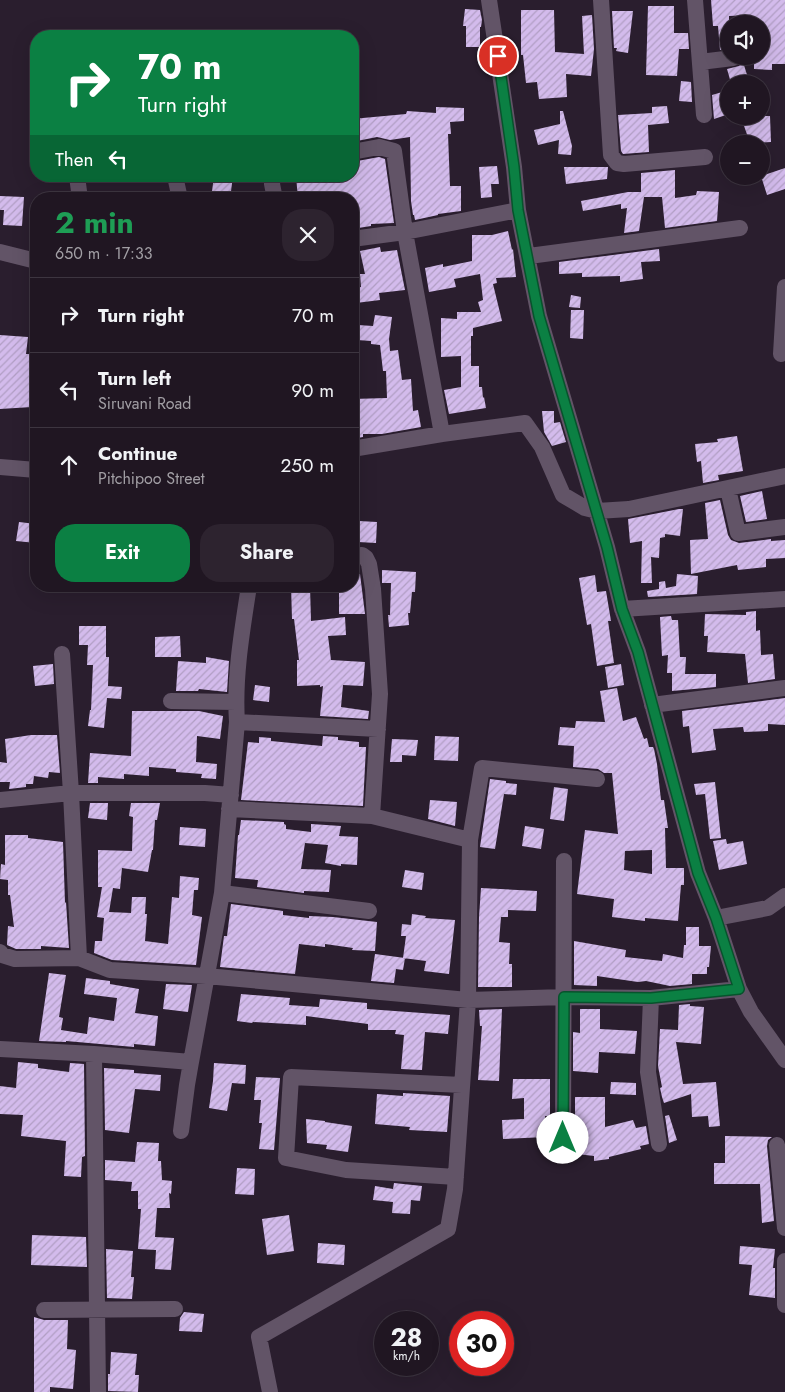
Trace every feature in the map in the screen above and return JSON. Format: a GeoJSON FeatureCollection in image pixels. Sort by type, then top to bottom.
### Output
{"type":"FeatureCollection","features":[{"type":"Feature","properties":{"kind":"street"},"geometry":{"type":"LineString","coordinates":[[493,0],[518,210],[529,256],[539,316],[597,511],[622,609],[638,652],[698,873],[716,918],[739,989],[751,1012],[785,1060]]}},
{"type":"Feature","properties":{"kind":"street"},"geometry":{"type":"LineString","coordinates":[[601,0],[610,155],[616,163],[624,164],[705,157]]}},
{"type":"Feature","properties":{"kind":"street"},"geometry":{"type":"LineString","coordinates":[[695,0],[704,115]]}},
{"type":"Feature","properties":{"kind":"street"},"geometry":{"type":"LineString","coordinates":[[700,62],[720,60]]}},
{"type":"Feature","properties":{"kind":"street"},"geometry":{"type":"LineString","coordinates":[[359,151],[379,147],[394,151],[405,232],[442,434]]}},
{"type":"Feature","properties":{"kind":"street"},"geometry":{"type":"LineString","coordinates":[[359,238],[405,232],[518,210]]}},
{"type":"Feature","properties":{"kind":"street"},"geometry":{"type":"LineString","coordinates":[[529,256],[740,228]]}},
{"type":"Feature","properties":{"kind":"street"},"geometry":{"type":"LineString","coordinates":[[0,252],[30,259]]}},
{"type":"Feature","properties":{"kind":"street"},"geometry":{"type":"LineString","coordinates":[[781,354],[785,288]]}},
{"type":"Feature","properties":{"kind":"street"},"geometry":{"type":"LineString","coordinates":[[359,448],[525,423],[542,446],[563,495],[585,508],[597,511],[629,509],[785,476]]}},
{"type":"Feature","properties":{"kind":"street"},"geometry":{"type":"LineString","coordinates":[[0,467],[30,470]]}},
{"type":"Feature","properties":{"kind":"street"},"geometry":{"type":"LineString","coordinates":[[728,489],[738,533],[785,528]]}},
{"type":"Feature","properties":{"kind":"street"},"geometry":{"type":"LineString","coordinates":[[359,555],[366,558],[369,564],[373,589],[380,694],[372,816]]}},
{"type":"Feature","properties":{"kind":"street"},"geometry":{"type":"LineString","coordinates":[[181,1131],[187,1085],[222,894],[237,722],[236,702],[247,592]]}},
{"type":"Feature","properties":{"kind":"street"},"geometry":{"type":"LineString","coordinates":[[622,609],[785,598]]}},
{"type":"Feature","properties":{"kind":"street"},"geometry":{"type":"LineString","coordinates":[[62,654],[79,958]]}},
{"type":"Feature","properties":{"kind":"street"},"geometry":{"type":"LineString","coordinates":[[652,705],[785,688]]}},
{"type":"Feature","properties":{"kind":"street"},"geometry":{"type":"LineString","coordinates":[[170,701],[236,702]]}},
{"type":"Feature","properties":{"kind":"street"},"geometry":{"type":"LineString","coordinates":[[237,722],[378,729]]}},
{"type":"Feature","properties":{"kind":"street"},"geometry":{"type":"LineString","coordinates":[[270,1392],[259,1337],[448,1229],[455,1189],[468,1000],[470,840],[482,768],[597,779]]}},
{"type":"Feature","properties":{"kind":"street"},"geometry":{"type":"LineString","coordinates":[[0,800],[71,794],[205,794],[230,802],[372,816],[470,840]]}},
{"type":"Feature","properties":{"kind":"street"},"geometry":{"type":"LineString","coordinates":[[563,1138],[564,861]]}},
{"type":"Feature","properties":{"kind":"street"},"geometry":{"type":"LineString","coordinates":[[222,894],[369,911]]}},
{"type":"Feature","properties":{"kind":"street"},"geometry":{"type":"LineString","coordinates":[[716,918],[768,908],[785,896]]}},
{"type":"Feature","properties":{"kind":"street"},"geometry":{"type":"LineString","coordinates":[[0,952],[2,955],[15,959],[79,958],[110,970],[206,976],[468,1000],[564,997],[651,998],[739,989]]}},
{"type":"Feature","properties":{"kind":"street"},"geometry":{"type":"LineString","coordinates":[[651,998],[648,1072],[659,1144]]}},
{"type":"Feature","properties":{"kind":"street"},"geometry":{"type":"LineString","coordinates":[[0,1049],[192,1062]]}},
{"type":"Feature","properties":{"kind":"street"},"geometry":{"type":"LineString","coordinates":[[94,1054],[98,1392]]}},
{"type":"Feature","properties":{"kind":"street"},"geometry":{"type":"LineString","coordinates":[[456,1177],[346,1170],[286,1158],[291,1076],[462,1085]]}},
{"type":"Feature","properties":{"kind":"street"},"geometry":{"type":"LineString","coordinates":[[777,1146],[785,1228]]}},
{"type":"Feature","properties":{"kind":"street"},"geometry":{"type":"LineString","coordinates":[[785,1261],[785,1305]]}},
{"type":"Feature","properties":{"kind":"street"},"geometry":{"type":"LineString","coordinates":[[44,1310],[175,1309]]}},
{"type":"Feature","properties":{"kind":"building"},"geometry":{"type":"Polygon","coordinates":[[[711,0],[785,0],[785,64],[772,64],[772,70],[754,69],[754,65],[770,65],[770,15],[720,15],[720,50],[718,26],[713,26],[711,0]]]}},
{"type":"Feature","properties":{"kind":"building"},"geometry":{"type":"Polygon","coordinates":[[[648,6],[674,6],[674,33],[688,33],[689,49],[679,49],[677,76],[646,75],[648,6]]]}},
{"type":"Feature","properties":{"kind":"building"},"geometry":{"type":"Polygon","coordinates":[[[465,9],[480,10],[482,20],[480,47],[466,47],[466,26],[463,26],[465,9]]]}},
{"type":"Feature","properties":{"kind":"building"},"geometry":{"type":"Polygon","coordinates":[[[521,10],[554,10],[555,52],[584,54],[582,16],[592,15],[594,49],[591,76],[566,74],[567,97],[539,99],[537,82],[526,83],[523,55],[521,55],[521,10]]]}},
{"type":"Feature","properties":{"kind":"building"},"geometry":{"type":"Polygon","coordinates":[[[612,11],[633,11],[628,53],[616,51],[617,48],[614,48],[612,11]]]}},
{"type":"Feature","properties":{"kind":"building"},"geometry":{"type":"Polygon","coordinates":[[[744,65],[747,75],[729,75],[727,69],[744,65]]]}},
{"type":"Feature","properties":{"kind":"building"},"geometry":{"type":"Polygon","coordinates":[[[681,81],[691,82],[692,102],[679,101],[681,81]]]}},
{"type":"Feature","properties":{"kind":"building"},"geometry":{"type":"Polygon","coordinates":[[[720,93],[720,117],[714,119],[712,95],[720,93]]]}},
{"type":"Feature","properties":{"kind":"building"},"geometry":{"type":"Polygon","coordinates":[[[667,106],[669,123],[648,125],[649,152],[623,154],[621,151],[618,115],[652,113],[652,107],[667,106]]]}},
{"type":"Feature","properties":{"kind":"building"},"geometry":{"type":"Polygon","coordinates":[[[436,107],[464,108],[464,121],[450,122],[451,134],[448,134],[450,186],[461,186],[461,211],[415,220],[411,201],[410,137],[390,140],[377,137],[359,141],[359,118],[406,114],[407,111],[436,113],[436,107]]]}},
{"type":"Feature","properties":{"kind":"building"},"geometry":{"type":"Polygon","coordinates":[[[560,111],[563,111],[572,146],[571,155],[558,154],[559,140],[538,145],[534,130],[560,124],[560,111]]]}},
{"type":"Feature","properties":{"kind":"building"},"geometry":{"type":"Polygon","coordinates":[[[770,116],[771,142],[770,135],[747,135],[744,125],[770,125],[770,116]]]}},
{"type":"Feature","properties":{"kind":"building"},"geometry":{"type":"Polygon","coordinates":[[[379,157],[385,159],[394,223],[371,224],[371,226],[359,228],[359,192],[297,192],[297,182],[359,182],[359,161],[379,157]]]}},
{"type":"Feature","properties":{"kind":"building"},"geometry":{"type":"Polygon","coordinates":[[[497,166],[499,184],[491,184],[492,197],[481,198],[479,167],[497,166]]]}},
{"type":"Feature","properties":{"kind":"building"},"geometry":{"type":"Polygon","coordinates":[[[564,167],[608,167],[607,179],[566,184],[564,167]]]}},
{"type":"Feature","properties":{"kind":"building"},"geometry":{"type":"Polygon","coordinates":[[[785,168],[785,189],[767,195],[764,185],[770,185],[770,173],[785,168]]]}},
{"type":"Feature","properties":{"kind":"building"},"geometry":{"type":"Polygon","coordinates":[[[675,170],[675,198],[696,195],[697,191],[719,192],[717,221],[665,228],[662,197],[644,197],[639,231],[624,233],[627,208],[621,209],[621,204],[583,211],[581,201],[628,192],[641,192],[641,173],[675,170]]]}},
{"type":"Feature","properties":{"kind":"building"},"geometry":{"type":"Polygon","coordinates":[[[213,182],[232,182],[231,192],[212,192],[213,182]]]}},
{"type":"Feature","properties":{"kind":"building"},"geometry":{"type":"Polygon","coordinates":[[[0,196],[24,197],[22,226],[3,225],[4,210],[0,210],[0,196]]]}},
{"type":"Feature","properties":{"kind":"building"},"geometry":{"type":"Polygon","coordinates":[[[508,231],[513,249],[516,277],[496,278],[497,283],[493,284],[502,321],[473,328],[473,336],[471,336],[471,366],[479,366],[479,387],[482,387],[486,408],[449,414],[444,390],[461,387],[461,356],[441,357],[441,318],[457,319],[457,312],[481,312],[478,302],[483,300],[480,274],[454,279],[456,287],[429,292],[425,268],[443,264],[443,267],[472,261],[472,235],[492,235],[508,231]]]}},
{"type":"Feature","properties":{"kind":"building"},"geometry":{"type":"Polygon","coordinates":[[[380,247],[381,252],[397,250],[405,290],[379,293],[380,300],[359,303],[360,274],[365,274],[360,251],[380,247]]]}},
{"type":"Feature","properties":{"kind":"building"},"geometry":{"type":"Polygon","coordinates":[[[659,249],[660,261],[641,262],[643,279],[620,282],[620,276],[582,277],[582,273],[559,274],[559,262],[659,249]]]}},
{"type":"Feature","properties":{"kind":"building"},"geometry":{"type":"Polygon","coordinates":[[[571,295],[581,297],[580,308],[569,307],[571,295]]]}},
{"type":"Feature","properties":{"kind":"building"},"geometry":{"type":"Polygon","coordinates":[[[571,310],[584,310],[583,339],[570,338],[571,310]]]}},
{"type":"Feature","properties":{"kind":"building"},"geometry":{"type":"Polygon","coordinates":[[[375,315],[392,317],[389,339],[390,351],[398,350],[402,380],[411,379],[413,411],[418,410],[421,427],[382,434],[363,434],[363,437],[359,438],[359,399],[387,398],[386,371],[383,371],[380,345],[371,344],[371,341],[359,340],[359,325],[373,326],[375,315]]]}},
{"type":"Feature","properties":{"kind":"building"},"geometry":{"type":"Polygon","coordinates":[[[0,335],[28,337],[26,354],[30,354],[30,407],[0,409],[0,335]]]}},
{"type":"Feature","properties":{"kind":"building"},"geometry":{"type":"Polygon","coordinates":[[[542,411],[554,411],[554,423],[560,422],[566,442],[552,446],[544,432],[542,411]]]}},
{"type":"Feature","properties":{"kind":"building"},"geometry":{"type":"Polygon","coordinates":[[[737,436],[743,471],[718,475],[719,480],[703,483],[701,461],[697,462],[695,444],[718,442],[717,439],[737,436]]]}},
{"type":"Feature","properties":{"kind":"building"},"geometry":{"type":"Polygon","coordinates":[[[762,491],[767,519],[746,522],[740,496],[762,491]]]}},
{"type":"Feature","properties":{"kind":"building"},"geometry":{"type":"Polygon","coordinates":[[[720,500],[728,535],[731,540],[739,543],[771,539],[771,541],[785,540],[785,558],[766,559],[766,567],[738,570],[737,565],[691,574],[690,540],[708,539],[705,503],[720,500]]]}},
{"type":"Feature","properties":{"kind":"building"},"geometry":{"type":"Polygon","coordinates":[[[683,509],[680,536],[665,534],[665,537],[660,538],[659,558],[651,557],[652,583],[641,583],[642,541],[630,543],[628,519],[683,509]]]}},
{"type":"Feature","properties":{"kind":"building"},"geometry":{"type":"Polygon","coordinates":[[[359,521],[377,522],[376,543],[359,542],[359,521]]]}},
{"type":"Feature","properties":{"kind":"building"},"geometry":{"type":"Polygon","coordinates":[[[19,522],[30,523],[30,542],[16,541],[19,522]]]}},
{"type":"Feature","properties":{"kind":"building"},"geometry":{"type":"Polygon","coordinates":[[[382,570],[416,572],[415,592],[412,592],[410,613],[408,613],[409,625],[389,627],[388,615],[390,615],[391,583],[382,583],[382,570]]]}},
{"type":"Feature","properties":{"kind":"building"},"geometry":{"type":"Polygon","coordinates":[[[360,574],[365,614],[339,614],[339,592],[359,592],[360,574]]]}},
{"type":"Feature","properties":{"kind":"building"},"geometry":{"type":"Polygon","coordinates":[[[677,574],[698,576],[697,594],[648,597],[647,591],[659,589],[659,582],[665,581],[666,588],[676,586],[677,574]]]}},
{"type":"Feature","properties":{"kind":"building"},"geometry":{"type":"Polygon","coordinates":[[[595,575],[597,592],[606,591],[611,621],[608,621],[614,663],[597,666],[591,624],[587,625],[579,578],[595,575]]]}},
{"type":"Feature","properties":{"kind":"building"},"geometry":{"type":"Polygon","coordinates":[[[291,592],[310,592],[311,621],[345,617],[346,635],[328,636],[331,660],[365,662],[363,686],[343,685],[341,707],[369,711],[368,719],[320,716],[323,686],[297,686],[297,660],[299,660],[294,619],[292,619],[291,592]]]}},
{"type":"Feature","properties":{"kind":"building"},"geometry":{"type":"Polygon","coordinates":[[[756,611],[756,631],[760,630],[761,655],[773,654],[775,679],[748,683],[745,654],[707,652],[708,636],[704,636],[705,614],[746,615],[746,612],[756,611]]]}},
{"type":"Feature","properties":{"kind":"building"},"geometry":{"type":"Polygon","coordinates":[[[671,616],[672,620],[678,620],[680,657],[686,657],[685,674],[716,674],[716,687],[672,691],[672,673],[667,673],[668,655],[662,656],[660,617],[671,616]]]}},
{"type":"Feature","properties":{"kind":"building"},"geometry":{"type":"Polygon","coordinates":[[[79,626],[106,626],[106,657],[109,657],[108,686],[122,687],[121,699],[107,698],[104,728],[88,726],[91,710],[93,665],[87,665],[88,645],[79,645],[79,626]]]}},
{"type":"Feature","properties":{"kind":"building"},"geometry":{"type":"Polygon","coordinates":[[[180,636],[181,657],[155,657],[155,637],[180,636]]]}},
{"type":"Feature","properties":{"kind":"building"},"geometry":{"type":"Polygon","coordinates":[[[206,657],[229,661],[227,692],[199,689],[198,691],[176,691],[178,661],[206,663],[206,657]]]}},
{"type":"Feature","properties":{"kind":"building"},"geometry":{"type":"Polygon","coordinates":[[[53,664],[54,684],[35,686],[33,666],[53,664]]]}},
{"type":"Feature","properties":{"kind":"building"},"geometry":{"type":"Polygon","coordinates":[[[621,664],[624,685],[608,688],[605,667],[621,664]]]}},
{"type":"Feature","properties":{"kind":"building"},"geometry":{"type":"Polygon","coordinates":[[[255,685],[270,687],[269,702],[253,700],[255,685]]]}},
{"type":"Feature","properties":{"kind":"building"},"geometry":{"type":"Polygon","coordinates":[[[617,688],[623,721],[636,717],[644,739],[647,738],[649,747],[654,749],[661,800],[664,800],[668,828],[665,828],[666,868],[684,868],[684,885],[681,885],[678,921],[645,918],[645,921],[612,917],[614,899],[577,894],[585,830],[618,834],[612,773],[604,773],[598,769],[573,767],[574,746],[558,745],[560,727],[575,728],[576,721],[605,722],[600,691],[617,688]],[[652,850],[625,851],[624,870],[652,874],[652,850]]]}},
{"type":"Feature","properties":{"kind":"building"},"geometry":{"type":"Polygon","coordinates":[[[785,698],[785,725],[768,724],[768,731],[744,732],[743,727],[713,729],[716,750],[692,753],[689,726],[683,727],[682,711],[785,698]]]}},
{"type":"Feature","properties":{"kind":"building"},"geometry":{"type":"Polygon","coordinates":[[[132,711],[199,711],[223,716],[220,739],[197,736],[196,762],[217,764],[216,779],[201,778],[202,774],[176,772],[176,769],[149,767],[149,776],[124,774],[124,779],[98,777],[98,783],[88,783],[90,753],[131,756],[132,711]]]}},
{"type":"Feature","properties":{"kind":"building"},"geometry":{"type":"Polygon","coordinates":[[[31,735],[57,735],[60,773],[49,772],[48,778],[34,776],[33,784],[26,784],[26,787],[9,789],[10,782],[0,782],[0,762],[7,763],[5,739],[31,735]]]}},
{"type":"Feature","properties":{"kind":"building"},"geometry":{"type":"Polygon","coordinates":[[[323,736],[359,742],[359,747],[366,747],[363,806],[241,800],[248,742],[259,743],[259,737],[271,738],[271,741],[322,746],[323,736]]]}},
{"type":"Feature","properties":{"kind":"building"},"geometry":{"type":"Polygon","coordinates":[[[435,736],[459,737],[458,761],[434,760],[435,736]]]}},
{"type":"Feature","properties":{"kind":"building"},"geometry":{"type":"Polygon","coordinates":[[[392,739],[418,740],[416,756],[402,755],[402,762],[390,762],[392,739]]]}},
{"type":"Feature","properties":{"kind":"building"},"geometry":{"type":"Polygon","coordinates":[[[490,779],[517,784],[516,795],[504,794],[495,849],[480,847],[490,779]]]}},
{"type":"Feature","properties":{"kind":"building"},"geometry":{"type":"Polygon","coordinates":[[[715,782],[721,838],[710,839],[705,794],[696,795],[694,784],[715,782]]]}},
{"type":"Feature","properties":{"kind":"building"},"geometry":{"type":"Polygon","coordinates":[[[554,787],[568,789],[564,821],[550,819],[554,787]]]}},
{"type":"Feature","properties":{"kind":"building"},"geometry":{"type":"Polygon","coordinates":[[[430,800],[457,802],[455,826],[428,819],[430,800]]]}},
{"type":"Feature","properties":{"kind":"building"},"geometry":{"type":"Polygon","coordinates":[[[90,803],[108,803],[107,820],[88,818],[90,803]]]}},
{"type":"Feature","properties":{"kind":"building"},"geometry":{"type":"Polygon","coordinates":[[[131,803],[160,803],[157,820],[155,820],[153,850],[148,872],[122,868],[120,889],[113,888],[109,912],[131,913],[132,897],[146,897],[145,941],[168,944],[172,897],[179,898],[180,876],[199,878],[198,890],[194,890],[192,915],[202,917],[196,965],[112,960],[94,953],[95,941],[102,941],[104,918],[97,917],[102,887],[98,887],[98,850],[132,851],[133,817],[129,816],[131,803]]]}},
{"type":"Feature","properties":{"kind":"building"},"geometry":{"type":"Polygon","coordinates":[[[241,820],[284,822],[286,829],[311,832],[311,824],[341,826],[339,836],[358,837],[357,865],[341,864],[341,866],[325,863],[328,845],[305,843],[301,869],[331,870],[329,892],[304,891],[304,893],[257,887],[258,880],[235,878],[241,820]]]}},
{"type":"Feature","properties":{"kind":"building"},"geometry":{"type":"Polygon","coordinates":[[[525,826],[544,829],[541,849],[522,846],[525,826]]]}},
{"type":"Feature","properties":{"kind":"building"},"geometry":{"type":"Polygon","coordinates":[[[180,827],[206,829],[205,847],[179,845],[180,827]]]}},
{"type":"Feature","properties":{"kind":"building"},"geometry":{"type":"Polygon","coordinates":[[[5,835],[28,835],[28,838],[63,842],[69,948],[41,946],[41,949],[16,949],[7,945],[8,926],[14,927],[10,895],[8,895],[8,880],[0,879],[1,864],[5,865],[5,835]]]}},
{"type":"Feature","properties":{"kind":"building"},"geometry":{"type":"Polygon","coordinates":[[[726,839],[727,844],[743,841],[747,864],[719,870],[713,841],[726,839]]]}},
{"type":"Feature","properties":{"kind":"building"},"geometry":{"type":"Polygon","coordinates":[[[405,870],[424,873],[422,890],[402,887],[405,870]]]}},
{"type":"Feature","properties":{"kind":"building"},"geometry":{"type":"Polygon","coordinates":[[[481,888],[537,891],[536,911],[508,910],[508,917],[501,917],[499,942],[510,943],[509,964],[512,964],[512,987],[478,987],[481,888]]]}},
{"type":"Feature","properties":{"kind":"building"},"geometry":{"type":"Polygon","coordinates":[[[231,904],[283,911],[283,915],[309,918],[309,916],[333,917],[377,922],[375,951],[352,950],[353,948],[325,944],[325,947],[299,944],[295,974],[220,967],[224,936],[227,936],[231,904]]]}},
{"type":"Feature","properties":{"kind":"building"},"geometry":{"type":"Polygon","coordinates":[[[412,914],[426,916],[425,918],[455,920],[449,974],[424,971],[426,961],[403,958],[406,936],[401,936],[402,924],[411,925],[412,914]]]}},
{"type":"Feature","properties":{"kind":"building"},"geometry":{"type":"Polygon","coordinates":[[[686,927],[699,927],[699,946],[711,946],[707,974],[692,974],[692,984],[670,986],[646,981],[638,982],[597,976],[597,986],[574,985],[574,941],[626,950],[625,957],[662,961],[663,954],[683,958],[684,945],[686,945],[686,927]]]}},
{"type":"Feature","properties":{"kind":"building"},"geometry":{"type":"Polygon","coordinates":[[[375,954],[405,958],[403,970],[396,969],[394,983],[371,981],[375,954]]]}},
{"type":"Feature","properties":{"kind":"building"},"geometry":{"type":"Polygon","coordinates":[[[49,973],[66,975],[59,1017],[63,1018],[61,1030],[87,1034],[89,1017],[114,1021],[117,998],[84,994],[86,978],[110,981],[110,984],[139,989],[135,1013],[158,1016],[155,1046],[134,1044],[134,1047],[66,1041],[39,1041],[49,973]]]}},
{"type":"Feature","properties":{"kind":"building"},"geometry":{"type":"Polygon","coordinates":[[[166,984],[192,985],[188,1012],[163,1009],[166,984]]]}},
{"type":"Feature","properties":{"kind":"building"},"geometry":{"type":"Polygon","coordinates":[[[241,994],[290,998],[289,1005],[319,1007],[320,999],[367,1003],[367,1009],[450,1015],[448,1034],[425,1032],[422,1070],[401,1069],[404,1035],[395,1034],[396,1030],[368,1030],[368,1024],[306,1016],[306,1025],[237,1021],[241,994]]]}},
{"type":"Feature","properties":{"kind":"building"},"geometry":{"type":"Polygon","coordinates":[[[690,1004],[690,1006],[704,1007],[701,1044],[676,1042],[683,1084],[716,1082],[720,1126],[709,1127],[708,1116],[692,1117],[691,1094],[664,1103],[662,1097],[658,1066],[660,1029],[678,1030],[679,1005],[690,1004]]]}},
{"type":"Feature","properties":{"kind":"building"},"geometry":{"type":"Polygon","coordinates":[[[502,1009],[499,1081],[478,1080],[482,1026],[480,1026],[479,1010],[502,1009]]]}},
{"type":"Feature","properties":{"kind":"building"},"geometry":{"type":"Polygon","coordinates":[[[580,1009],[600,1009],[600,1029],[637,1031],[635,1054],[599,1052],[598,1073],[573,1071],[573,1032],[580,1033],[580,1009]]]}},
{"type":"Feature","properties":{"kind":"building"},"geometry":{"type":"Polygon","coordinates":[[[18,1062],[38,1064],[38,1068],[69,1072],[70,1063],[84,1064],[85,1156],[82,1157],[81,1177],[64,1176],[66,1141],[21,1136],[23,1115],[0,1114],[0,1086],[16,1088],[18,1062]]]}},
{"type":"Feature","properties":{"kind":"building"},"geometry":{"type":"Polygon","coordinates":[[[214,1063],[246,1065],[245,1084],[232,1083],[227,1111],[209,1108],[214,1063]]]}},
{"type":"Feature","properties":{"kind":"building"},"geometry":{"type":"Polygon","coordinates":[[[104,1068],[134,1070],[134,1073],[161,1075],[160,1091],[135,1089],[129,1133],[105,1130],[104,1068]]]}},
{"type":"Feature","properties":{"kind":"building"},"geometry":{"type":"Polygon","coordinates":[[[256,1077],[280,1078],[274,1150],[259,1149],[262,1123],[259,1123],[261,1100],[254,1100],[256,1077]]]}},
{"type":"Feature","properties":{"kind":"building"},"geometry":{"type":"Polygon","coordinates":[[[513,1079],[550,1079],[550,1116],[545,1116],[546,1137],[503,1139],[502,1120],[524,1119],[524,1098],[512,1099],[513,1079]]]}},
{"type":"Feature","properties":{"kind":"building"},"geometry":{"type":"Polygon","coordinates":[[[611,1082],[636,1083],[636,1095],[610,1094],[611,1082]]]}},
{"type":"Feature","properties":{"kind":"building"},"geometry":{"type":"Polygon","coordinates":[[[403,1093],[450,1096],[447,1132],[409,1130],[410,1127],[375,1124],[377,1094],[403,1096],[403,1093]]]}},
{"type":"Feature","properties":{"kind":"building"},"geometry":{"type":"Polygon","coordinates":[[[575,1097],[605,1097],[605,1127],[633,1120],[636,1128],[646,1126],[649,1144],[640,1146],[641,1149],[609,1157],[609,1159],[594,1161],[594,1156],[577,1154],[573,1128],[575,1128],[575,1097]]]}},
{"type":"Feature","properties":{"kind":"building"},"geometry":{"type":"Polygon","coordinates":[[[669,1115],[677,1140],[669,1143],[665,1116],[669,1115]]]}},
{"type":"Feature","properties":{"kind":"building"},"geometry":{"type":"Polygon","coordinates":[[[306,1119],[352,1126],[348,1152],[326,1149],[327,1145],[307,1143],[306,1119]]]}},
{"type":"Feature","properties":{"kind":"building"},"geometry":{"type":"Polygon","coordinates":[[[725,1136],[772,1137],[768,1140],[767,1146],[774,1221],[762,1223],[760,1184],[714,1184],[714,1163],[725,1163],[725,1136]]]}},
{"type":"Feature","properties":{"kind":"building"},"geometry":{"type":"Polygon","coordinates":[[[137,1142],[159,1143],[158,1161],[161,1161],[162,1180],[172,1181],[171,1194],[169,1193],[170,1208],[157,1208],[155,1237],[174,1238],[171,1270],[155,1269],[156,1250],[138,1249],[141,1209],[138,1209],[138,1191],[131,1191],[132,1182],[105,1180],[105,1160],[135,1162],[137,1142]]]}},
{"type":"Feature","properties":{"kind":"building"},"geometry":{"type":"Polygon","coordinates":[[[237,1168],[255,1169],[254,1195],[235,1194],[237,1168]]]}},
{"type":"Feature","properties":{"kind":"building"},"geometry":{"type":"Polygon","coordinates":[[[394,1183],[422,1186],[420,1201],[411,1200],[410,1214],[392,1213],[393,1202],[373,1200],[375,1186],[393,1189],[394,1183]]]}},
{"type":"Feature","properties":{"kind":"building"},"geometry":{"type":"Polygon","coordinates":[[[289,1215],[294,1251],[267,1255],[262,1219],[289,1215]]]}},
{"type":"Feature","properties":{"kind":"building"},"geometry":{"type":"Polygon","coordinates":[[[32,1235],[86,1237],[87,1267],[31,1265],[32,1235]]]}},
{"type":"Feature","properties":{"kind":"building"},"geometry":{"type":"Polygon","coordinates":[[[318,1243],[345,1245],[344,1265],[317,1263],[318,1243]]]}},
{"type":"Feature","properties":{"kind":"building"},"geometry":{"type":"Polygon","coordinates":[[[740,1246],[775,1249],[773,1268],[775,1268],[775,1298],[749,1295],[752,1265],[739,1264],[740,1246]]]}},
{"type":"Feature","properties":{"kind":"building"},"geometry":{"type":"Polygon","coordinates":[[[106,1249],[133,1251],[131,1277],[134,1277],[132,1299],[107,1298],[106,1249]]]}},
{"type":"Feature","properties":{"kind":"building"},"geometry":{"type":"Polygon","coordinates":[[[184,1312],[204,1314],[202,1332],[179,1331],[180,1318],[184,1312]]]}},
{"type":"Feature","properties":{"kind":"building"},"geometry":{"type":"Polygon","coordinates":[[[34,1317],[44,1320],[68,1320],[67,1349],[76,1350],[73,1389],[50,1387],[50,1392],[34,1392],[34,1317]]]}},
{"type":"Feature","properties":{"kind":"building"},"geometry":{"type":"Polygon","coordinates":[[[111,1352],[137,1354],[135,1375],[139,1375],[138,1392],[108,1391],[111,1352]]]}},
{"type":"Feature","properties":{"kind":"route"},"geometry":{"type":"LineString","coordinates":[[498,56],[514,167],[518,210],[529,256],[539,316],[607,547],[622,609],[638,652],[698,873],[716,918],[739,989],[651,998],[564,997],[563,1138]]}}]}
